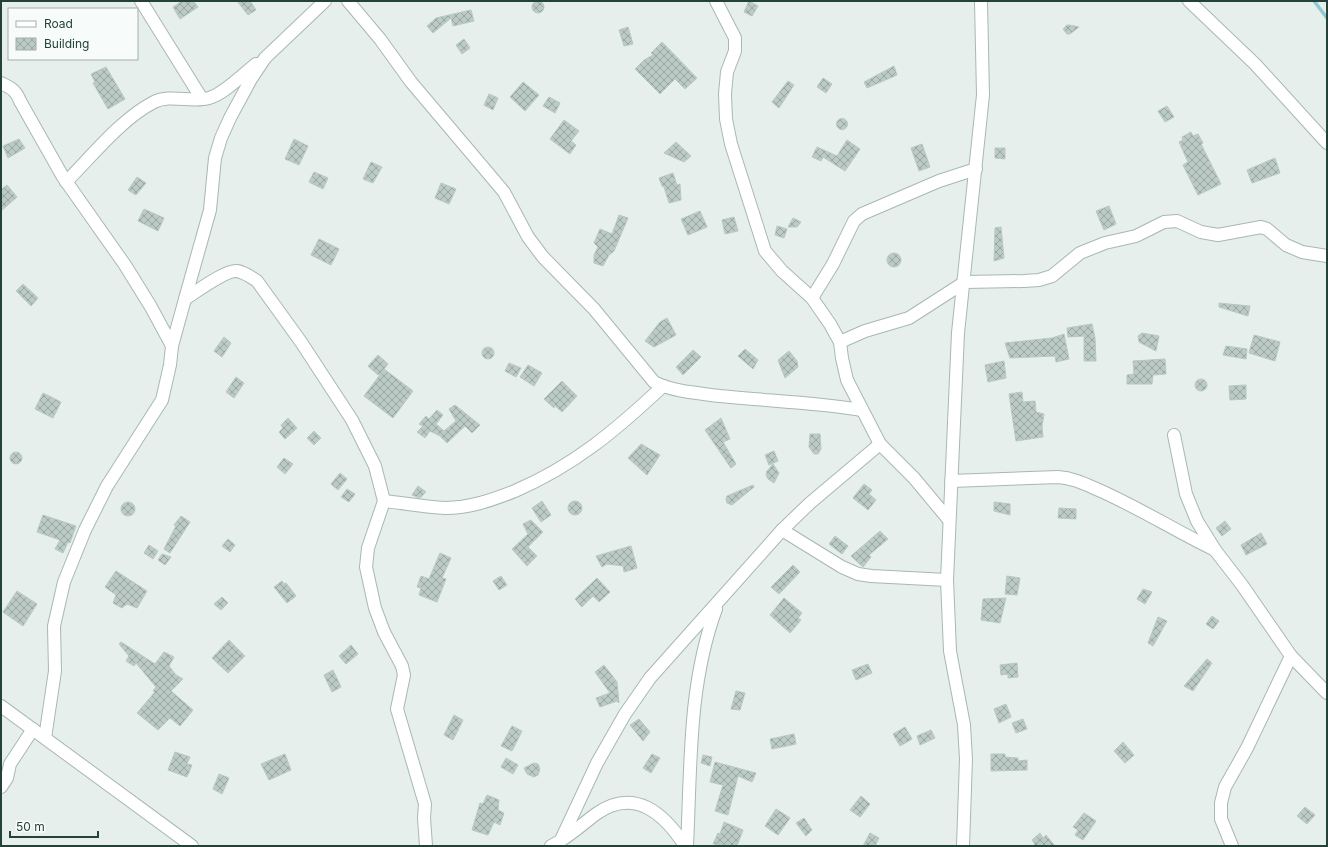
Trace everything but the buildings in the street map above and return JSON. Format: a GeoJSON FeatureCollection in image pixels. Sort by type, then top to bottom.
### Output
{"type":"FeatureCollection","features":[{"type":"Feature","properties":{"kind":"street"},"geometry":{"type":"LineString","coordinates":[[141,1],[202,99]]}},
{"type":"Feature","properties":{"kind":"street"},"geometry":{"type":"LineString","coordinates":[[66,182],[127,121],[154,102],[160,100],[210,98],[265,58],[325,1]]}},
{"type":"Feature","properties":{"kind":"street"},"geometry":{"type":"LineString","coordinates":[[348,1],[380,39],[411,82],[504,192],[528,237],[543,257],[594,309],[654,382],[663,386],[700,394],[754,400],[828,404],[862,410]]}},
{"type":"Feature","properties":{"kind":"street"},"geometry":{"type":"LineString","coordinates":[[716,1],[735,38],[735,51],[727,72],[725,94],[726,119],[731,144],[765,251],[774,262],[812,298],[840,342],[847,380],[880,444],[914,478],[949,520]]}},
{"type":"Feature","properties":{"kind":"street"},"geometry":{"type":"LineString","coordinates":[[963,846],[966,759],[964,725],[950,651],[947,580],[958,333],[965,282],[983,95],[981,1]]}},
{"type":"Feature","properties":{"kind":"street"},"geometry":{"type":"LineString","coordinates":[[1189,1],[1255,64],[1327,143]]}},
{"type":"Feature","properties":{"kind":"street"},"geometry":{"type":"LineString","coordinates":[[45,738],[55,671],[54,626],[64,582],[85,530],[107,486],[162,400],[170,365],[172,346],[210,210],[215,158],[221,138],[251,78],[265,58]]}},
{"type":"Feature","properties":{"kind":"street"},"geometry":{"type":"LineString","coordinates":[[1,83],[12,87],[18,94],[20,101],[66,182],[128,271],[151,307],[172,346]]}},
{"type":"Feature","properties":{"kind":"street"},"geometry":{"type":"LineString","coordinates":[[812,298],[833,264],[854,221],[862,214],[939,181],[976,169]]}},
{"type":"Feature","properties":{"kind":"street"},"geometry":{"type":"LineString","coordinates":[[840,342],[865,331],[909,318],[965,282],[1039,280],[1052,276],[1080,253],[1105,243],[1136,236],[1164,222],[1178,221],[1201,232],[1218,235],[1261,227],[1267,229],[1286,245],[1302,252],[1327,256]]}},
{"type":"Feature","properties":{"kind":"street"},"geometry":{"type":"LineString","coordinates":[[185,299],[223,275],[236,271],[246,274],[257,281],[301,342],[352,420],[375,466],[384,501],[368,548],[366,567],[375,608],[384,632],[402,666],[404,675],[397,709],[425,804],[424,818],[426,846]]}},
{"type":"Feature","properties":{"kind":"street"},"geometry":{"type":"LineString","coordinates":[[384,501],[445,508],[488,502],[549,474],[582,455],[615,430],[663,386]]}},
{"type":"Feature","properties":{"kind":"street"},"geometry":{"type":"LineString","coordinates":[[1174,435],[1186,494],[1191,507],[1215,550],[1291,656],[1327,693]]}},
{"type":"Feature","properties":{"kind":"street"},"geometry":{"type":"LineString","coordinates":[[556,844],[597,763],[625,714],[650,678],[782,530],[810,503],[880,444]]}},
{"type":"Feature","properties":{"kind":"street"},"geometry":{"type":"LineString","coordinates":[[951,481],[1058,477],[1076,480],[1162,520],[1186,536],[1215,550]]}},
{"type":"Feature","properties":{"kind":"street"},"geometry":{"type":"LineString","coordinates":[[782,530],[858,574],[947,580]]}},
{"type":"Feature","properties":{"kind":"street"},"geometry":{"type":"LineString","coordinates":[[686,846],[694,698],[703,648],[718,602]]}},
{"type":"Feature","properties":{"kind":"street"},"geometry":{"type":"LineString","coordinates":[[1232,846],[1221,819],[1221,803],[1225,787],[1247,748],[1291,656]]}},
{"type":"Feature","properties":{"kind":"street"},"geometry":{"type":"LineString","coordinates":[[1,706],[192,846]]}},
{"type":"Feature","properties":{"kind":"street"},"geometry":{"type":"LineString","coordinates":[[1,787],[7,778],[10,764],[33,729]]}},
{"type":"Feature","properties":{"kind":"street"},"geometry":{"type":"LineString","coordinates":[[556,844],[597,813],[629,802],[644,805],[657,812],[674,828],[686,846]]}},
{"type":"Feature","properties":{"kind":"waterway"},"geometry":{"type":"LineString","coordinates":[[1314,1],[1327,18]]}}]}
